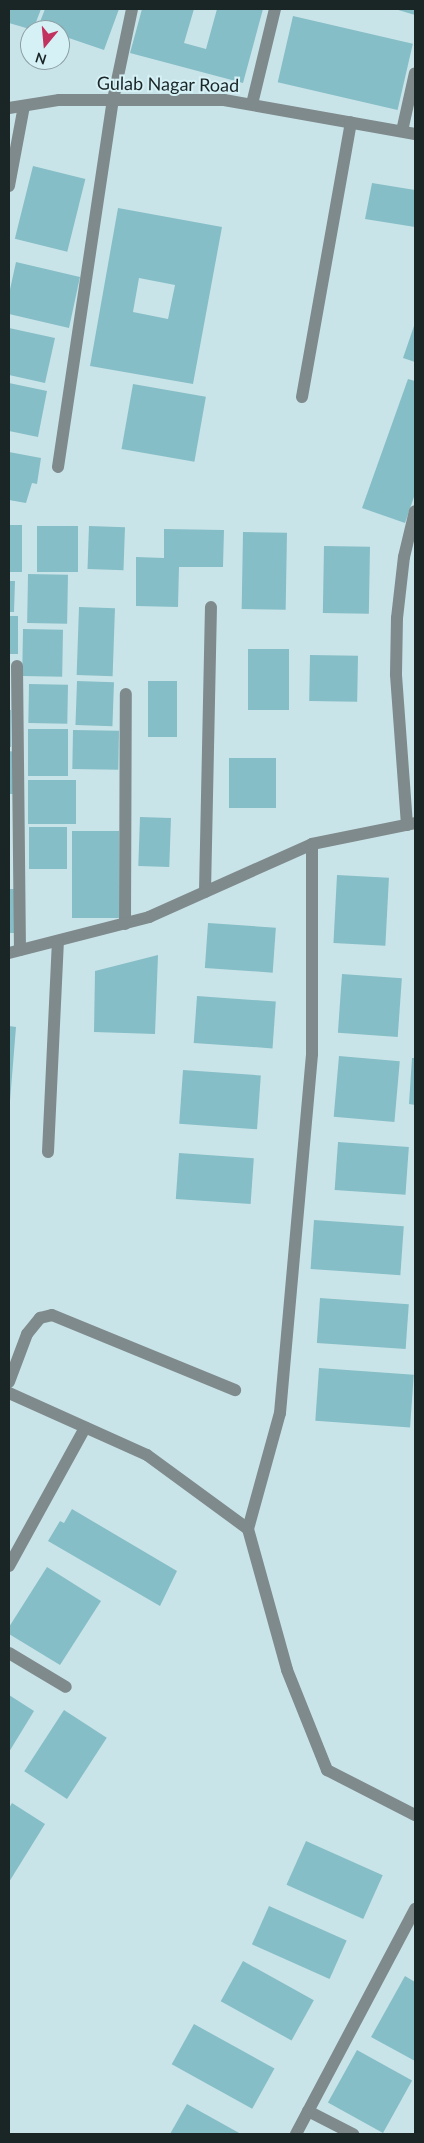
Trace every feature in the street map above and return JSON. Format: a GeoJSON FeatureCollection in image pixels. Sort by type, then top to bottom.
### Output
{"type":"FeatureCollection","features":[{"type":"Feature","properties":{"kind":"street"},"geometry":{"type":"LineString","coordinates":[[58,467],[113,100],[132,9]]}},
{"type":"Feature","properties":{"kind":"street"},"geometry":{"type":"LineString","coordinates":[[252,104],[275,9]]}},
{"type":"Feature","properties":{"kind":"street"},"geometry":{"type":"LineString","coordinates":[[402,131],[415,73]]}},
{"type":"Feature","properties":{"kind":"street","name":"Gulab Nagar Road"},"geometry":{"type":"LineString","coordinates":[[9,108],[59,100],[224,100],[415,134]]}},
{"type":"Feature","properties":{"kind":"street"},"geometry":{"type":"LineString","coordinates":[[9,186],[24,106]]}},
{"type":"Feature","properties":{"kind":"street"},"geometry":{"type":"LineString","coordinates":[[302,397],[351,122]]}},
{"type":"Feature","properties":{"kind":"street"},"geometry":{"type":"LineString","coordinates":[[17,666],[14,951],[149,917],[312,844],[411,824],[396,674],[397,628],[404,557],[415,511]]}},
{"type":"Feature","properties":{"kind":"street"},"geometry":{"type":"LineString","coordinates":[[205,892],[212,607]]}},
{"type":"Feature","properties":{"kind":"street"},"geometry":{"type":"LineString","coordinates":[[125,924],[126,694]]}},
{"type":"Feature","properties":{"kind":"street"},"geometry":{"type":"LineString","coordinates":[[312,844],[312,1054],[280,1413],[248,1529],[287,1670],[327,1770],[415,1815]]}},
{"type":"Feature","properties":{"kind":"street"},"geometry":{"type":"LineString","coordinates":[[48,1152],[58,941]]}},
{"type":"Feature","properties":{"kind":"street"},"geometry":{"type":"LineString","coordinates":[[9,1382],[27,1334],[40,1318],[52,1315],[235,1390]]}},
{"type":"Feature","properties":{"kind":"street"},"geometry":{"type":"LineString","coordinates":[[9,1393],[147,1455],[248,1529]]}},
{"type":"Feature","properties":{"kind":"street"},"geometry":{"type":"LineString","coordinates":[[9,1566],[85,1428]]}},
{"type":"Feature","properties":{"kind":"street"},"geometry":{"type":"LineString","coordinates":[[9,1653],[66,1687]]}},
{"type":"Feature","properties":{"kind":"street"},"geometry":{"type":"LineString","coordinates":[[296,2134],[415,1909]]}},
{"type":"Feature","properties":{"kind":"street"},"geometry":{"type":"LineString","coordinates":[[308,2111],[353,2134]]}},
{"type":"Feature","properties":{"kind":"building"},"geometry":{"type":"Polygon","coordinates":[[[9,9],[41,9],[37,20],[20,20],[20,26],[9,23],[9,9]]]}},
{"type":"Feature","properties":{"kind":"building"},"geometry":{"type":"Polygon","coordinates":[[[45,9],[119,9],[104,50],[70,38],[70,20],[41,20],[45,9]]]}},
{"type":"Feature","properties":{"kind":"building"},"geometry":{"type":"Polygon","coordinates":[[[142,9],[194,9],[184,43],[206,49],[217,9],[263,9],[243,83],[130,53],[142,9]]]}},
{"type":"Feature","properties":{"kind":"building"},"geometry":{"type":"Polygon","coordinates":[[[395,9],[415,9],[415,15],[395,9]]]}},
{"type":"Feature","properties":{"kind":"building"},"geometry":{"type":"Polygon","coordinates":[[[293,16],[413,44],[398,110],[278,82],[293,16]]]}},
{"type":"Feature","properties":{"kind":"building"},"geometry":{"type":"Polygon","coordinates":[[[33,166],[85,179],[67,252],[15,239],[33,166]]]}},
{"type":"Feature","properties":{"kind":"building"},"geometry":{"type":"Polygon","coordinates":[[[372,183],[415,190],[415,227],[365,219],[372,183]]]}},
{"type":"Feature","properties":{"kind":"building"},"geometry":{"type":"Polygon","coordinates":[[[118,208],[222,227],[193,384],[90,366],[118,208]],[[139,278],[133,312],[168,319],[175,285],[139,278]]]}},
{"type":"Feature","properties":{"kind":"building"},"geometry":{"type":"Polygon","coordinates":[[[16,262],[80,277],[69,328],[9,314],[9,294],[16,262]]]}},
{"type":"Feature","properties":{"kind":"building"},"geometry":{"type":"Polygon","coordinates":[[[415,323],[415,362],[403,358],[415,323]]]}},
{"type":"Feature","properties":{"kind":"building"},"geometry":{"type":"Polygon","coordinates":[[[9,328],[55,338],[45,383],[9,375],[9,328]]]}},
{"type":"Feature","properties":{"kind":"building"},"geometry":{"type":"Polygon","coordinates":[[[408,379],[415,381],[415,494],[405,523],[362,508],[408,379]]]}},
{"type":"Feature","properties":{"kind":"building"},"geometry":{"type":"Polygon","coordinates":[[[9,383],[47,391],[38,437],[9,431],[9,383]]]}},
{"type":"Feature","properties":{"kind":"building"},"geometry":{"type":"Polygon","coordinates":[[[133,384],[206,397],[194,462],[122,449],[133,384]]]}},
{"type":"Feature","properties":{"kind":"building"},"geometry":{"type":"Polygon","coordinates":[[[9,452],[41,458],[37,484],[32,483],[26,503],[9,500],[9,452]]]}},
{"type":"Feature","properties":{"kind":"building"},"geometry":{"type":"Polygon","coordinates":[[[9,525],[22,525],[22,572],[9,572],[9,525]]]}},
{"type":"Feature","properties":{"kind":"building"},"geometry":{"type":"Polygon","coordinates":[[[37,526],[78,526],[78,572],[37,572],[37,526]]]}},
{"type":"Feature","properties":{"kind":"building"},"geometry":{"type":"Polygon","coordinates":[[[89,526],[125,527],[123,570],[87,569],[89,526]]]}},
{"type":"Feature","properties":{"kind":"building"},"geometry":{"type":"Polygon","coordinates":[[[164,529],[224,530],[223,567],[179,567],[178,607],[136,606],[136,557],[164,558],[164,529]]]}},
{"type":"Feature","properties":{"kind":"building"},"geometry":{"type":"Polygon","coordinates":[[[243,532],[287,533],[286,610],[242,609],[243,532]]]}},
{"type":"Feature","properties":{"kind":"building"},"geometry":{"type":"Polygon","coordinates":[[[324,546],[370,547],[369,614],[323,613],[324,546]]]}},
{"type":"Feature","properties":{"kind":"building"},"geometry":{"type":"Polygon","coordinates":[[[28,574],[68,575],[67,624],[27,623],[28,574]]]}},
{"type":"Feature","properties":{"kind":"building"},"geometry":{"type":"Polygon","coordinates":[[[9,581],[15,581],[14,612],[9,612],[9,581]]]}},
{"type":"Feature","properties":{"kind":"building"},"geometry":{"type":"Polygon","coordinates":[[[79,607],[115,608],[113,676],[77,675],[79,607]]]}},
{"type":"Feature","properties":{"kind":"building"},"geometry":{"type":"Polygon","coordinates":[[[9,616],[18,616],[18,654],[9,654],[9,616]]]}},
{"type":"Feature","properties":{"kind":"building"},"geometry":{"type":"Polygon","coordinates":[[[23,629],[63,630],[62,677],[22,676],[23,629]]]}},
{"type":"Feature","properties":{"kind":"building"},"geometry":{"type":"Polygon","coordinates":[[[248,649],[289,649],[289,710],[248,710],[248,649]]]}},
{"type":"Feature","properties":{"kind":"building"},"geometry":{"type":"Polygon","coordinates":[[[310,655],[358,656],[357,702],[309,701],[310,655]]]}},
{"type":"Feature","properties":{"kind":"building"},"geometry":{"type":"Polygon","coordinates":[[[77,681],[114,682],[112,726],[75,725],[77,681]]]}},
{"type":"Feature","properties":{"kind":"building"},"geometry":{"type":"Polygon","coordinates":[[[148,681],[177,681],[177,737],[148,737],[148,681]]]}},
{"type":"Feature","properties":{"kind":"building"},"geometry":{"type":"Polygon","coordinates":[[[29,684],[68,685],[67,724],[28,723],[29,684]]]}},
{"type":"Feature","properties":{"kind":"building"},"geometry":{"type":"Polygon","coordinates":[[[9,710],[11,710],[11,747],[9,747],[9,710]]]}},
{"type":"Feature","properties":{"kind":"building"},"geometry":{"type":"Polygon","coordinates":[[[28,729],[68,729],[68,776],[28,776],[28,729]]]}},
{"type":"Feature","properties":{"kind":"building"},"geometry":{"type":"Polygon","coordinates":[[[73,730],[119,731],[118,770],[72,769],[73,730]]]}},
{"type":"Feature","properties":{"kind":"building"},"geometry":{"type":"Polygon","coordinates":[[[9,751],[15,752],[14,794],[9,794],[9,751]]]}},
{"type":"Feature","properties":{"kind":"building"},"geometry":{"type":"Polygon","coordinates":[[[229,758],[276,758],[276,808],[229,808],[229,758]]]}},
{"type":"Feature","properties":{"kind":"building"},"geometry":{"type":"Polygon","coordinates":[[[28,780],[76,780],[76,824],[28,824],[28,780]]]}},
{"type":"Feature","properties":{"kind":"building"},"geometry":{"type":"Polygon","coordinates":[[[140,817],[171,818],[169,867],[138,866],[140,817]]]}},
{"type":"Feature","properties":{"kind":"building"},"geometry":{"type":"Polygon","coordinates":[[[29,827],[67,827],[67,869],[29,869],[29,827]]]}},
{"type":"Feature","properties":{"kind":"building"},"geometry":{"type":"Polygon","coordinates":[[[72,831],[119,831],[119,918],[72,918],[72,831]]]}},
{"type":"Feature","properties":{"kind":"building"},"geometry":{"type":"Polygon","coordinates":[[[337,875],[389,878],[385,946],[333,943],[337,875]]]}},
{"type":"Feature","properties":{"kind":"building"},"geometry":{"type":"Polygon","coordinates":[[[9,889],[14,889],[14,933],[9,933],[9,889]]]}},
{"type":"Feature","properties":{"kind":"building"},"geometry":{"type":"Polygon","coordinates":[[[208,923],[276,928],[273,973],[205,968],[208,923]]]}},
{"type":"Feature","properties":{"kind":"building"},"geometry":{"type":"Polygon","coordinates":[[[158,955],[155,1034],[94,1032],[95,971],[158,955]]]}},
{"type":"Feature","properties":{"kind":"building"},"geometry":{"type":"Polygon","coordinates":[[[342,974],[402,978],[398,1037],[338,1033],[342,974]]]}},
{"type":"Feature","properties":{"kind":"building"},"geometry":{"type":"Polygon","coordinates":[[[197,996],[276,1002],[273,1048],[194,1043],[197,996]]]}},
{"type":"Feature","properties":{"kind":"building"},"geometry":{"type":"Polygon","coordinates":[[[9,1026],[16,1027],[10,1101],[9,1101],[9,1026]]]}},
{"type":"Feature","properties":{"kind":"building"},"geometry":{"type":"Polygon","coordinates":[[[339,1056],[400,1061],[394,1122],[334,1117],[339,1056]]]}},
{"type":"Feature","properties":{"kind":"building"},"geometry":{"type":"Polygon","coordinates":[[[412,1058],[415,1058],[415,1105],[409,1104],[412,1058]]]}},
{"type":"Feature","properties":{"kind":"building"},"geometry":{"type":"Polygon","coordinates":[[[183,1070],[261,1075],[257,1129],[179,1124],[183,1070]]]}},
{"type":"Feature","properties":{"kind":"building"},"geometry":{"type":"Polygon","coordinates":[[[338,1142],[409,1147],[405,1195],[335,1190],[338,1142]]]}},
{"type":"Feature","properties":{"kind":"building"},"geometry":{"type":"Polygon","coordinates":[[[179,1153],[254,1158],[251,1204],[176,1199],[179,1153]]]}},
{"type":"Feature","properties":{"kind":"building"},"geometry":{"type":"Polygon","coordinates":[[[314,1220],[404,1226],[400,1275],[311,1269],[314,1220]]]}},
{"type":"Feature","properties":{"kind":"building"},"geometry":{"type":"Polygon","coordinates":[[[320,1298],[409,1304],[406,1349],[317,1343],[320,1298]]]}},
{"type":"Feature","properties":{"kind":"building"},"geometry":{"type":"Polygon","coordinates":[[[319,1368],[414,1375],[410,1427],[315,1421],[319,1368]]]}},
{"type":"Feature","properties":{"kind":"building"},"geometry":{"type":"Polygon","coordinates":[[[72,1509],[177,1571],[160,1606],[48,1541],[60,1521],[64,1523],[72,1509]]]}},
{"type":"Feature","properties":{"kind":"building"},"geometry":{"type":"Polygon","coordinates":[[[47,1567],[101,1601],[60,1665],[9,1634],[9,1627],[47,1567]]]}},
{"type":"Feature","properties":{"kind":"building"},"geometry":{"type":"Polygon","coordinates":[[[9,1695],[34,1711],[9,1752],[9,1695]]]}},
{"type":"Feature","properties":{"kind":"building"},"geometry":{"type":"Polygon","coordinates":[[[64,1710],[107,1738],[67,1799],[24,1771],[64,1710]]]}},
{"type":"Feature","properties":{"kind":"building"},"geometry":{"type":"Polygon","coordinates":[[[12,1803],[45,1824],[9,1882],[9,1808],[12,1803]]]}},
{"type":"Feature","properties":{"kind":"building"},"geometry":{"type":"Polygon","coordinates":[[[306,1841],[383,1875],[363,1919],[286,1885],[306,1841]]]}},
{"type":"Feature","properties":{"kind":"building"},"geometry":{"type":"Polygon","coordinates":[[[269,1906],[347,1941],[330,1979],[252,1944],[269,1906]]]}},
{"type":"Feature","properties":{"kind":"building"},"geometry":{"type":"Polygon","coordinates":[[[243,1961],[314,2000],[292,2041],[221,2001],[243,1961]]]}},
{"type":"Feature","properties":{"kind":"building"},"geometry":{"type":"Polygon","coordinates":[[[405,1976],[415,1982],[415,2061],[371,2037],[405,1976]]]}},
{"type":"Feature","properties":{"kind":"building"},"geometry":{"type":"Polygon","coordinates":[[[194,2024],[274,2069],[252,2109],[172,2064],[194,2024]]]}},
{"type":"Feature","properties":{"kind":"building"},"geometry":{"type":"Polygon","coordinates":[[[357,2050],[412,2081],[383,2133],[328,2102],[357,2050]]]}},
{"type":"Feature","properties":{"kind":"building"},"geometry":{"type":"Polygon","coordinates":[[[187,2104],[241,2134],[170,2134],[187,2104]]]}}]}
